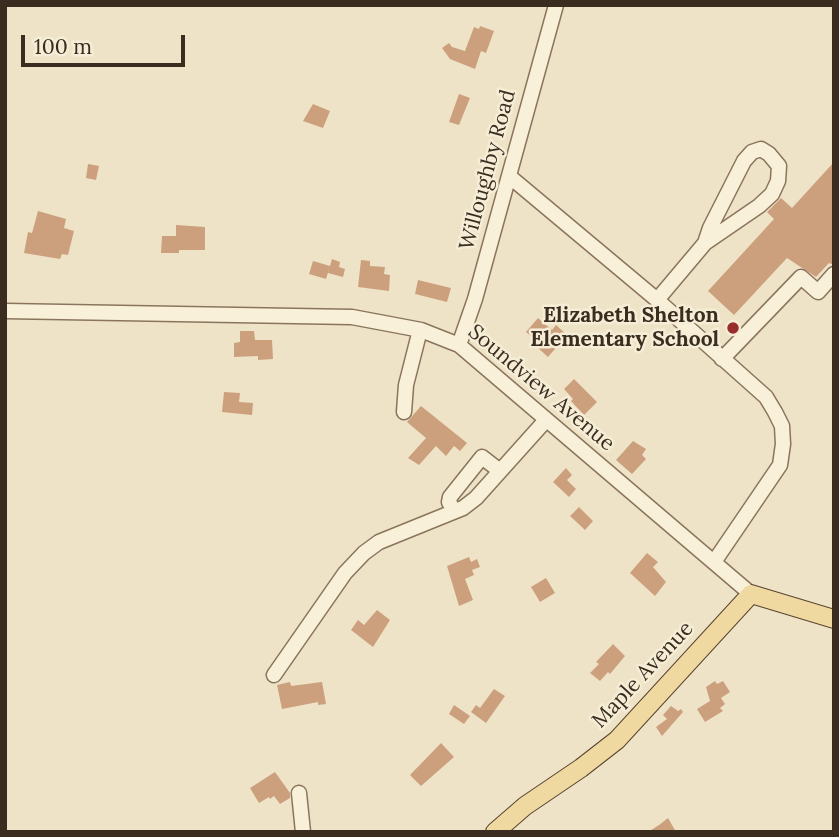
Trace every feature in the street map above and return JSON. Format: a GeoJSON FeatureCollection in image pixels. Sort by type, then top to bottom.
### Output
{"type":"FeatureCollection","features":[{"type":"Feature","properties":{"kind":"main road","name":"Soundview Avenue"},"geometry":{"type":"LineString","coordinates":[[751,594],[832,615]]}},
{"type":"Feature","properties":{"kind":"main road","name":"Maple Avenue"},"geometry":{"type":"LineString","coordinates":[[495,832],[525,806],[617,740],[692,655],[751,594]]}},
{"type":"Feature","properties":{"kind":"street","name":"Willoughby Road"},"geometry":{"type":"LineString","coordinates":[[459,345],[472,309],[556,5]]}},
{"type":"Feature","properties":{"kind":"street"},"geometry":{"type":"LineString","coordinates":[[657,300],[705,243],[772,194],[778,181],[779,166],[769,154],[761,149],[752,152],[744,161],[705,243]]}},
{"type":"Feature","properties":{"kind":"street"},"geometry":{"type":"LineString","coordinates":[[509,176],[657,300],[766,397],[782,426],[783,444],[779,465],[714,562]]}},
{"type":"Feature","properties":{"kind":"street"},"geometry":{"type":"LineString","coordinates":[[722,359],[801,277],[818,292],[834,275]]}},
{"type":"Feature","properties":{"kind":"street","name":"Soundview Avenue"},"geometry":{"type":"LineString","coordinates":[[5,312],[352,317],[420,330],[459,345],[751,594]]}},
{"type":"Feature","properties":{"kind":"street"},"geometry":{"type":"LineString","coordinates":[[404,412],[406,385],[420,330]]}},
{"type":"Feature","properties":{"kind":"street"},"geometry":{"type":"LineString","coordinates":[[274,675],[345,573],[364,553],[379,541],[454,511],[476,498],[546,420]]}},
{"type":"Feature","properties":{"kind":"street"},"geometry":{"type":"LineString","coordinates":[[454,511],[449,502],[450,497],[482,457],[500,471]]}},
{"type":"Feature","properties":{"kind":"street"},"geometry":{"type":"LineString","coordinates":[[299,793],[303,832]]}},
{"type":"Feature","properties":{"kind":"building"},"geometry":{"type":"Polygon","coordinates":[[[480,26],[494,31],[486,53],[481,51],[475,69],[450,59],[442,48],[449,43],[452,47],[465,51],[474,27],[479,29],[480,26]]]}},
{"type":"Feature","properties":{"kind":"building"},"geometry":{"type":"Polygon","coordinates":[[[459,94],[470,98],[459,125],[449,122],[459,94]]]}},
{"type":"Feature","properties":{"kind":"building"},"geometry":{"type":"Polygon","coordinates":[[[313,104],[330,111],[323,128],[303,121],[313,104]]]}},
{"type":"Feature","properties":{"kind":"building"},"geometry":{"type":"Polygon","coordinates":[[[834,162],[834,265],[829,263],[816,277],[787,258],[734,315],[708,291],[774,219],[767,212],[781,198],[792,208],[834,162]]]}},
{"type":"Feature","properties":{"kind":"building"},"geometry":{"type":"Polygon","coordinates":[[[88,164],[99,166],[96,180],[86,178],[88,164]]]}},
{"type":"Feature","properties":{"kind":"building"},"geometry":{"type":"Polygon","coordinates":[[[38,211],[66,219],[64,228],[74,231],[68,255],[62,254],[60,259],[24,253],[28,232],[32,233],[38,211]]]}},
{"type":"Feature","properties":{"kind":"building"},"geometry":{"type":"Polygon","coordinates":[[[176,225],[205,227],[205,250],[161,253],[162,236],[176,236],[176,225]]]}},
{"type":"Feature","properties":{"kind":"building"},"geometry":{"type":"Polygon","coordinates":[[[332,259],[340,262],[339,267],[345,269],[343,277],[328,273],[332,259]]]}},
{"type":"Feature","properties":{"kind":"building"},"geometry":{"type":"Polygon","coordinates":[[[361,260],[370,261],[370,266],[385,267],[384,274],[390,275],[389,291],[358,287],[361,260]]]}},
{"type":"Feature","properties":{"kind":"building"},"geometry":{"type":"Polygon","coordinates":[[[313,261],[330,266],[326,279],[309,274],[313,261]]]}},
{"type":"Feature","properties":{"kind":"building"},"geometry":{"type":"Polygon","coordinates":[[[418,280],[451,288],[447,302],[415,294],[418,280]]]}},
{"type":"Feature","properties":{"kind":"building"},"geometry":{"type":"Polygon","coordinates":[[[538,318],[552,330],[556,325],[567,335],[548,357],[538,348],[541,345],[526,332],[538,318]]]}},
{"type":"Feature","properties":{"kind":"building"},"geometry":{"type":"Polygon","coordinates":[[[240,331],[254,331],[255,340],[272,340],[273,359],[258,360],[258,356],[234,357],[234,343],[240,342],[240,331]]]}},
{"type":"Feature","properties":{"kind":"building"},"geometry":{"type":"Polygon","coordinates":[[[574,379],[597,402],[584,415],[564,389],[574,379]]]}},
{"type":"Feature","properties":{"kind":"building"},"geometry":{"type":"Polygon","coordinates":[[[224,392],[240,393],[239,402],[253,403],[252,415],[222,412],[224,392]]]}},
{"type":"Feature","properties":{"kind":"building"},"geometry":{"type":"Polygon","coordinates":[[[421,406],[467,443],[460,451],[454,446],[446,456],[436,446],[419,465],[408,458],[426,438],[407,422],[421,406]]]}},
{"type":"Feature","properties":{"kind":"building"},"geometry":{"type":"Polygon","coordinates":[[[633,441],[646,449],[642,455],[646,459],[632,474],[616,460],[633,441]]]}},
{"type":"Feature","properties":{"kind":"building"},"geometry":{"type":"Polygon","coordinates":[[[566,468],[572,475],[567,480],[576,489],[569,497],[553,482],[566,468]]]}},
{"type":"Feature","properties":{"kind":"building"},"geometry":{"type":"Polygon","coordinates":[[[579,507],[593,521],[585,530],[570,516],[579,507]]]}},
{"type":"Feature","properties":{"kind":"building"},"geometry":{"type":"Polygon","coordinates":[[[647,553],[658,562],[653,567],[666,582],[655,596],[630,573],[647,553]]]}},
{"type":"Feature","properties":{"kind":"building"},"geometry":{"type":"Polygon","coordinates":[[[469,557],[471,562],[477,559],[480,567],[472,570],[474,575],[465,579],[473,600],[459,606],[447,566],[469,557]]]}},
{"type":"Feature","properties":{"kind":"building"},"geometry":{"type":"Polygon","coordinates":[[[546,578],[555,593],[540,602],[531,587],[546,578]]]}},
{"type":"Feature","properties":{"kind":"building"},"geometry":{"type":"Polygon","coordinates":[[[377,610],[390,620],[373,647],[351,630],[358,620],[364,625],[377,610]]]}},
{"type":"Feature","properties":{"kind":"building"},"geometry":{"type":"Polygon","coordinates":[[[613,644],[625,656],[610,674],[608,672],[600,681],[590,673],[599,664],[596,662],[613,644]]]}},
{"type":"Feature","properties":{"kind":"building"},"geometry":{"type":"Polygon","coordinates":[[[715,681],[717,684],[723,681],[730,692],[721,698],[725,704],[720,708],[723,711],[705,722],[697,709],[710,701],[706,687],[715,681]]]}},
{"type":"Feature","properties":{"kind":"building"},"geometry":{"type":"Polygon","coordinates":[[[290,682],[291,686],[322,682],[326,704],[318,705],[318,702],[282,709],[277,685],[290,682]]]}},
{"type":"Feature","properties":{"kind":"building"},"geometry":{"type":"Polygon","coordinates":[[[494,689],[505,696],[486,723],[471,712],[476,705],[480,708],[494,689]]]}},
{"type":"Feature","properties":{"kind":"building"},"geometry":{"type":"Polygon","coordinates":[[[454,705],[470,716],[464,724],[449,714],[454,705]]]}},
{"type":"Feature","properties":{"kind":"building"},"geometry":{"type":"Polygon","coordinates":[[[671,706],[683,712],[662,736],[656,727],[667,719],[663,715],[671,706]]]}},
{"type":"Feature","properties":{"kind":"building"},"geometry":{"type":"Polygon","coordinates":[[[441,743],[454,757],[421,786],[410,775],[441,743]]]}},
{"type":"Feature","properties":{"kind":"building"},"geometry":{"type":"Polygon","coordinates":[[[275,772],[290,793],[290,798],[280,804],[274,796],[259,803],[250,788],[275,772]]]}},
{"type":"Feature","properties":{"kind":"building"},"geometry":{"type":"Polygon","coordinates":[[[668,818],[676,832],[648,832],[659,825],[668,818]]]}},
{"type":"Feature","properties":{"kind":"place","name":"Elizabeth Shelton Elementary School"},"geometry":{"type":"Point","coordinates":[733,328]}}]}
